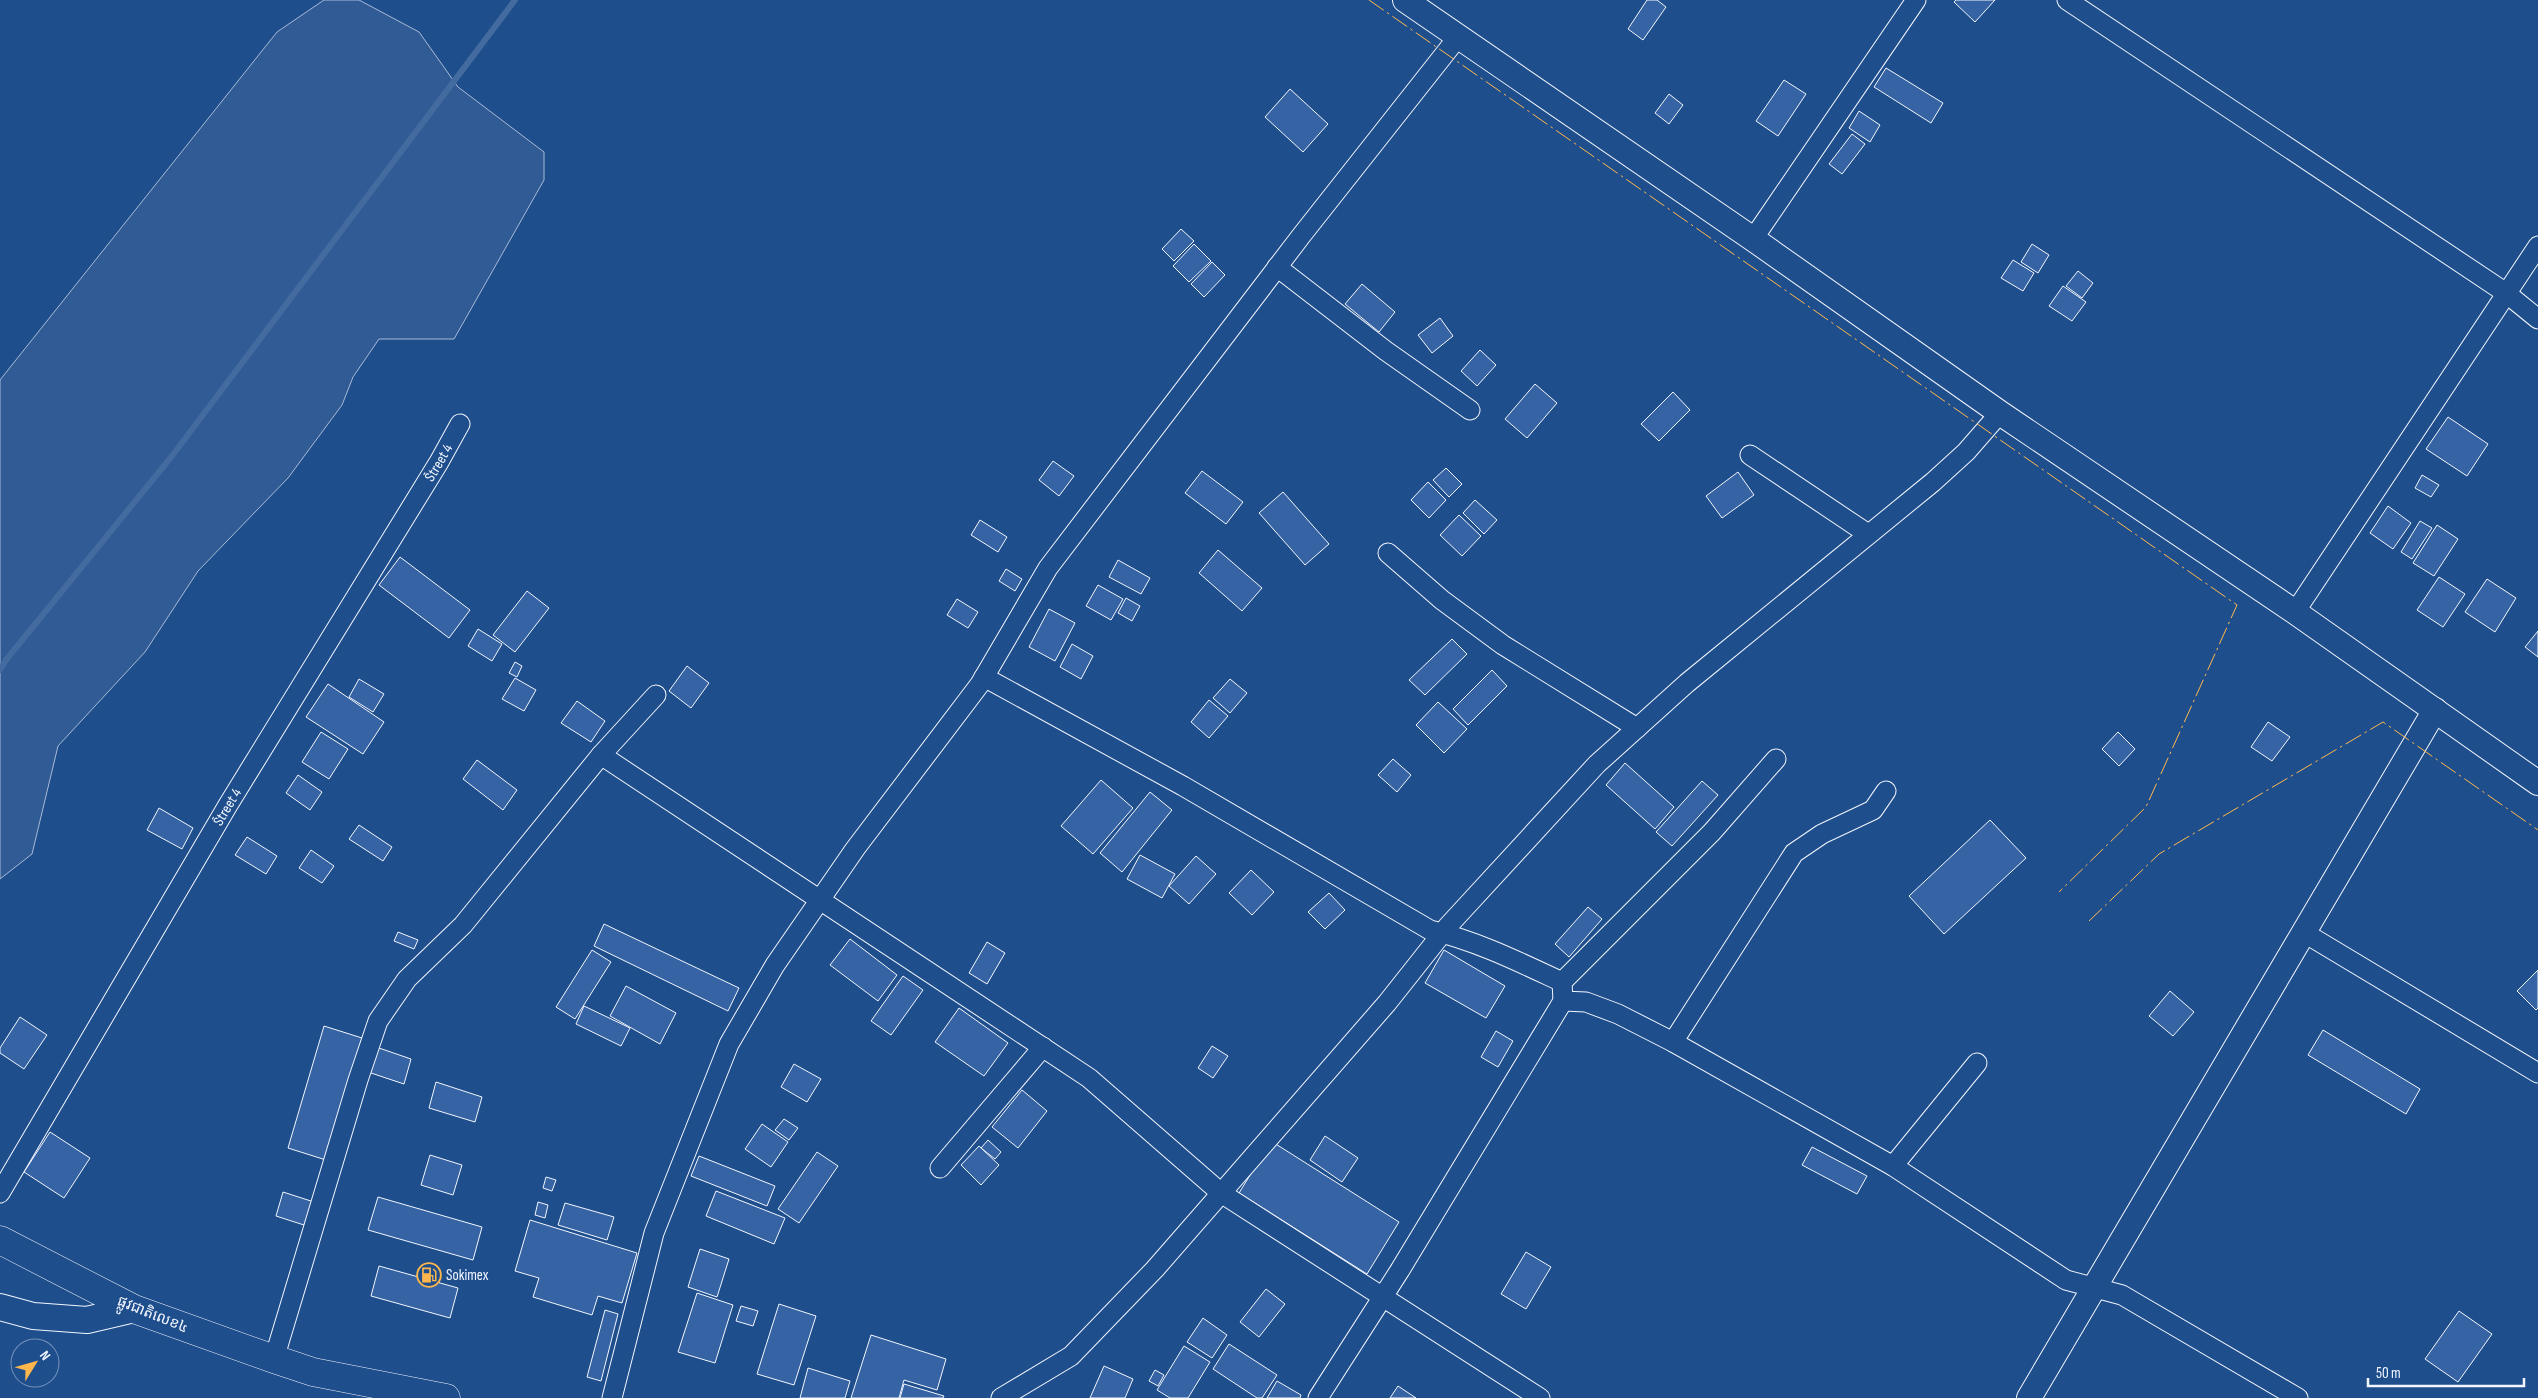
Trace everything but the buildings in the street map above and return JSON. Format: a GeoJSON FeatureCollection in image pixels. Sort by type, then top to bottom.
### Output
{"type":"FeatureCollection","features":[{"type":"Feature","properties":{"kind":"highway","name":"ផ្លូវជាតិលេខ៤"},"geometry":{"type":"LineString","coordinates":[[0,1240],[134,1309],[274,1359],[313,1372],[446,1398]]}},
{"type":"Feature","properties":{"kind":"highway","name":"ផ្លូវជាតិលេខ៤"},"geometry":{"type":"LineString","coordinates":[[313,1372],[361,1398]]}},
{"type":"Feature","properties":{"kind":"main road"},"geometry":{"type":"LineString","coordinates":[[0,1307],[33,1316],[87,1320],[134,1309]]}},
{"type":"Feature","properties":{"kind":"street"},"geometry":{"type":"LineString","coordinates":[[1405,0],[1753,239],[2000,413],[2295,612],[2538,783]]}},
{"type":"Feature","properties":{"kind":"street"},"geometry":{"type":"LineString","coordinates":[[1753,239],[1916,0]]}},
{"type":"Feature","properties":{"kind":"street"},"geometry":{"type":"LineString","coordinates":[[2067,0],[2506,293],[2538,319]]}},
{"type":"Feature","properties":{"kind":"street"},"geometry":{"type":"LineString","coordinates":[[612,1398],[654,1233],[729,1044],[775,965],[820,898],[984,678],[1048,568],[1277,267],[1458,38]]}},
{"type":"Feature","properties":{"kind":"street"},"geometry":{"type":"LineString","coordinates":[[2295,612],[2538,246]]}},
{"type":"Feature","properties":{"kind":"street"},"geometry":{"type":"LineString","coordinates":[[1277,267],[1386,351],[1470,410]]}},
{"type":"Feature","properties":{"kind":"street"},"geometry":{"type":"LineString","coordinates":[[1001,1398],[1071,1356],[1155,1269],[1387,1003],[1443,933],[1596,764],[1959,458],[2000,413]]}},
{"type":"Feature","properties":{"kind":"street","name":"S̄treet 4"},"geometry":{"type":"LineString","coordinates":[[0,1193],[228,805],[439,462],[460,424]]}},
{"type":"Feature","properties":{"kind":"street"},"geometry":{"type":"LineString","coordinates":[[1750,455],[1868,534]]}},
{"type":"Feature","properties":{"kind":"street"},"geometry":{"type":"LineString","coordinates":[[1388,553],[1442,600],[1503,645],[1637,728]]}},
{"type":"Feature","properties":{"kind":"street"},"geometry":{"type":"LineString","coordinates":[[984,678],[1183,786],[1422,925],[1489,949],[1563,991],[1618,1014],[1673,1042],[1893,1166],[2066,1280],[2122,1295],[2298,1398]]}},
{"type":"Feature","properties":{"kind":"street"},"geometry":{"type":"LineString","coordinates":[[274,1359],[358,1080],[378,1021],[406,979],[463,925],[601,755],[656,695]]}},
{"type":"Feature","properties":{"kind":"street"},"geometry":{"type":"LineString","coordinates":[[2028,1398],[2435,710]]}},
{"type":"Feature","properties":{"kind":"street"},"geometry":{"type":"LineString","coordinates":[[601,755],[820,898],[1089,1078],[1221,1193],[1381,1298],[1540,1398]]}},
{"type":"Feature","properties":{"kind":"street"},"geometry":{"type":"LineString","coordinates":[[1318,1398],[1381,1298],[1563,991],[1712,832],[1776,759]]}},
{"type":"Feature","properties":{"kind":"street"},"geometry":{"type":"LineString","coordinates":[[1673,1042],[1794,853],[1822,834],[1873,810],[1886,791]]}},
{"type":"Feature","properties":{"kind":"street"},"geometry":{"type":"LineString","coordinates":[[2303,932],[2538,1073]]}},
{"type":"Feature","properties":{"kind":"street"},"geometry":{"type":"LineString","coordinates":[[940,1168],[1043,1047]]}},
{"type":"Feature","properties":{"kind":"street"},"geometry":{"type":"LineString","coordinates":[[1893,1166],[1977,1063]]}},
{"type":"Feature","properties":{"kind":"shaded area"},"geometry":{"type":"Polygon","coordinates":[[[324,0],[359,0],[419,32],[458,87],[544,152],[544,180],[454,339],[379,339],[353,377],[342,405],[288,478],[198,571],[145,652],[58,746],[32,854],[0,879],[0,380],[277,32],[324,0]]]}},
{"type":"Feature","properties":{"kind":"waterway"},"geometry":{"type":"LineString","coordinates":[[0,670],[6,660],[172,456],[515,0]]}},
{"type":"Feature","properties":{"kind":"power"},"geometry":{"type":"LineString","coordinates":[[1369,0],[2237,605],[2146,807],[2059,892]]}},
{"type":"Feature","properties":{"kind":"power"},"geometry":{"type":"LineString","coordinates":[[2089,921],[2159,854],[2383,722],[2538,830]]}},
{"type":"Feature","properties":{"kind":"place","name":"Sokimex"},"geometry":{"type":"Point","coordinates":[429,1275]}}]}
